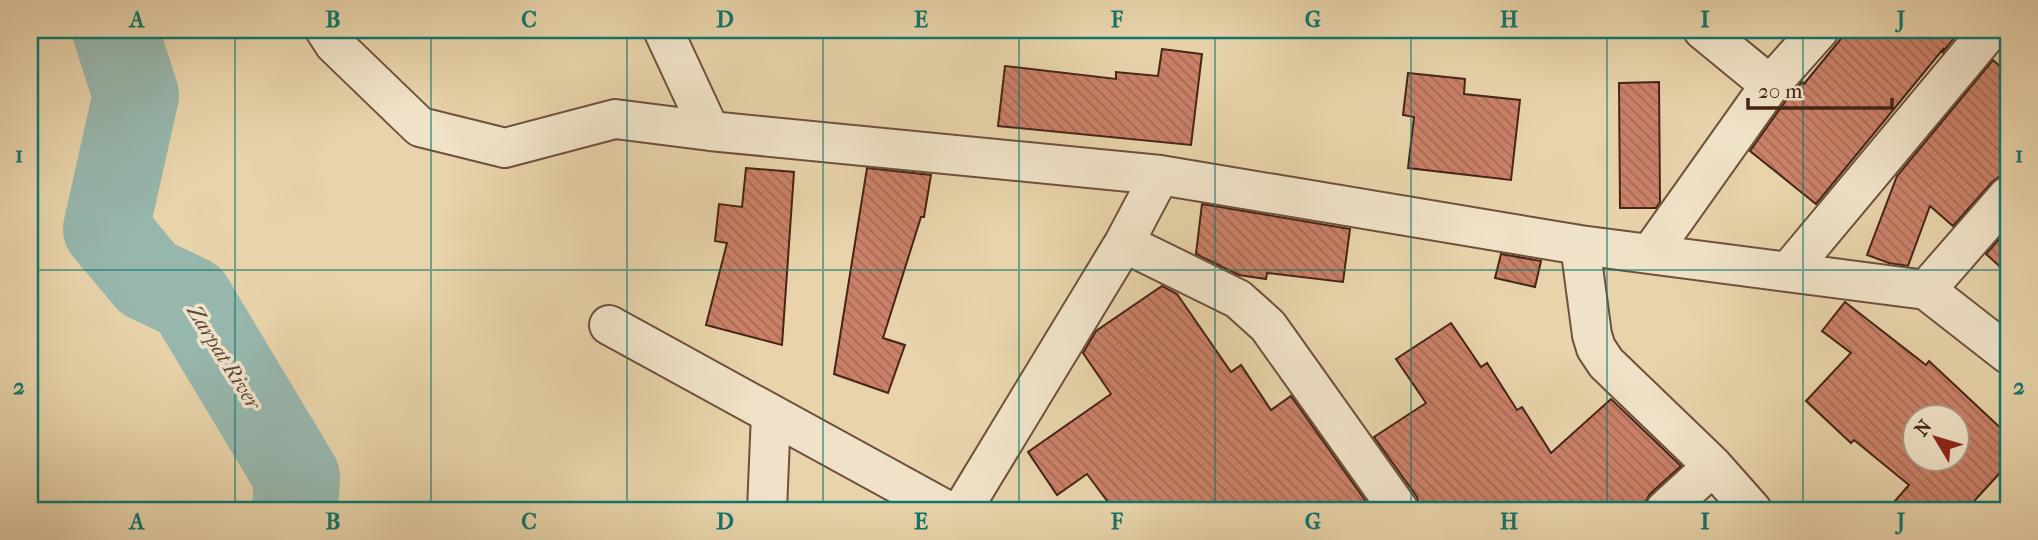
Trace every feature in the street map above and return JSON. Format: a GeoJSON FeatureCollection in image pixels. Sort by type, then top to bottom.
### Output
{"type":"FeatureCollection","features":[{"type":"Feature","properties":{"kind":"street"},"geometry":{"type":"LineString","coordinates":[[325,30],[334,44],[420,127],[505,148],[615,119],[710,131],[1160,175],[1580,245],[1926,290],[2008,354]]}},
{"type":"Feature","properties":{"kind":"street"},"geometry":{"type":"LineString","coordinates":[[663,30],[710,131]]}},
{"type":"Feature","properties":{"kind":"street"},"geometry":{"type":"LineString","coordinates":[[1703,30],[1770,85]]}},
{"type":"Feature","properties":{"kind":"street"},"geometry":{"type":"LineString","coordinates":[[1650,254],[1770,85],[1819,30]]}},
{"type":"Feature","properties":{"kind":"street"},"geometry":{"type":"LineString","coordinates":[[1788,272],[1990,30]]}},
{"type":"Feature","properties":{"kind":"street"},"geometry":{"type":"LineString","coordinates":[[609,325],[771,414],[965,506],[1124,243],[1160,175]]}},
{"type":"Feature","properties":{"kind":"street"},"geometry":{"type":"LineString","coordinates":[[1926,290],[2008,196]]}},
{"type":"Feature","properties":{"kind":"street"},"geometry":{"type":"LineString","coordinates":[[1124,243],[1238,299],[1253,311],[1268,326],[1393,508]]}},
{"type":"Feature","properties":{"kind":"street"},"geometry":{"type":"LineString","coordinates":[[1580,245],[1592,335],[1606,363],[1713,466],[1752,510]]}},
{"type":"Feature","properties":{"kind":"street"},"geometry":{"type":"LineString","coordinates":[[767,510],[771,414]]}},
{"type":"Feature","properties":{"kind":"street"},"geometry":{"type":"LineString","coordinates":[[1665,510],[1713,466]]}},
{"type":"Feature","properties":{"kind":"building"},"geometry":{"type":"Polygon","coordinates":[[[1848,30],[1960,31],[1816,204],[1750,151],[1787,99],[1802,82],[1804,84],[1848,30]]]}},
{"type":"Feature","properties":{"kind":"building"},"geometry":{"type":"Polygon","coordinates":[[[1162,49],[1202,54],[1191,145],[998,126],[1005,66],[1116,79],[1116,72],[1158,76],[1162,49]]]}},
{"type":"Feature","properties":{"kind":"building"},"geometry":{"type":"Polygon","coordinates":[[[1993,60],[2008,73],[2008,175],[2000,176],[1992,182],[1953,226],[1930,206],[1908,266],[1867,255],[1897,176],[1993,60]]]}},
{"type":"Feature","properties":{"kind":"building"},"geometry":{"type":"Polygon","coordinates":[[[1408,73],[1465,79],[1464,94],[1520,100],[1511,180],[1408,168],[1414,117],[1403,115],[1408,73]]]}},
{"type":"Feature","properties":{"kind":"building"},"geometry":{"type":"Polygon","coordinates":[[[1659,82],[1660,202],[1656,208],[1620,208],[1619,83],[1659,82]]]}},
{"type":"Feature","properties":{"kind":"building"},"geometry":{"type":"Polygon","coordinates":[[[746,168],[794,172],[782,345],[706,325],[727,243],[715,241],[719,204],[742,207],[746,168]]]}},
{"type":"Feature","properties":{"kind":"building"},"geometry":{"type":"Polygon","coordinates":[[[867,168],[931,175],[924,217],[921,217],[883,338],[905,345],[888,393],[834,374],[867,168]]]}},
{"type":"Feature","properties":{"kind":"building"},"geometry":{"type":"Polygon","coordinates":[[[1202,204],[1350,229],[1343,282],[1267,273],[1266,279],[1239,275],[1196,254],[1202,204]]]}},
{"type":"Feature","properties":{"kind":"building"},"geometry":{"type":"Polygon","coordinates":[[[2008,229],[2008,274],[1986,254],[2008,229]]]}},
{"type":"Feature","properties":{"kind":"building"},"geometry":{"type":"Polygon","coordinates":[[[1501,254],[1541,261],[1535,287],[1495,278],[1501,254]]]}},
{"type":"Feature","properties":{"kind":"building"},"geometry":{"type":"Polygon","coordinates":[[[1162,286],[1177,294],[1231,372],[1241,365],[1271,410],[1291,396],[1372,510],[1114,510],[1087,474],[1057,495],[1028,452],[1111,394],[1083,353],[1096,331],[1162,286]]]}},
{"type":"Feature","properties":{"kind":"building"},"geometry":{"type":"Polygon","coordinates":[[[1845,302],[1926,365],[1929,361],[2008,435],[2008,464],[1966,510],[1887,510],[1909,485],[1854,440],[1851,443],[1806,401],[1851,353],[1822,331],[1845,302]]]}},
{"type":"Feature","properties":{"kind":"building"},"geometry":{"type":"Polygon","coordinates":[[[1451,323],[1481,367],[1487,363],[1517,410],[1522,407],[1551,453],[1611,399],[1681,466],[1650,494],[1641,510],[1420,510],[1417,497],[1374,437],[1426,403],[1396,359],[1451,323]]]}},
{"type":"Feature","properties":{"kind":"waterway","name":"Zarpat River"},"geometry":{"type":"LineString","coordinates":[[115,30],[136,95],[106,229],[148,279],[190,299],[297,477],[295,510]]}}]}
